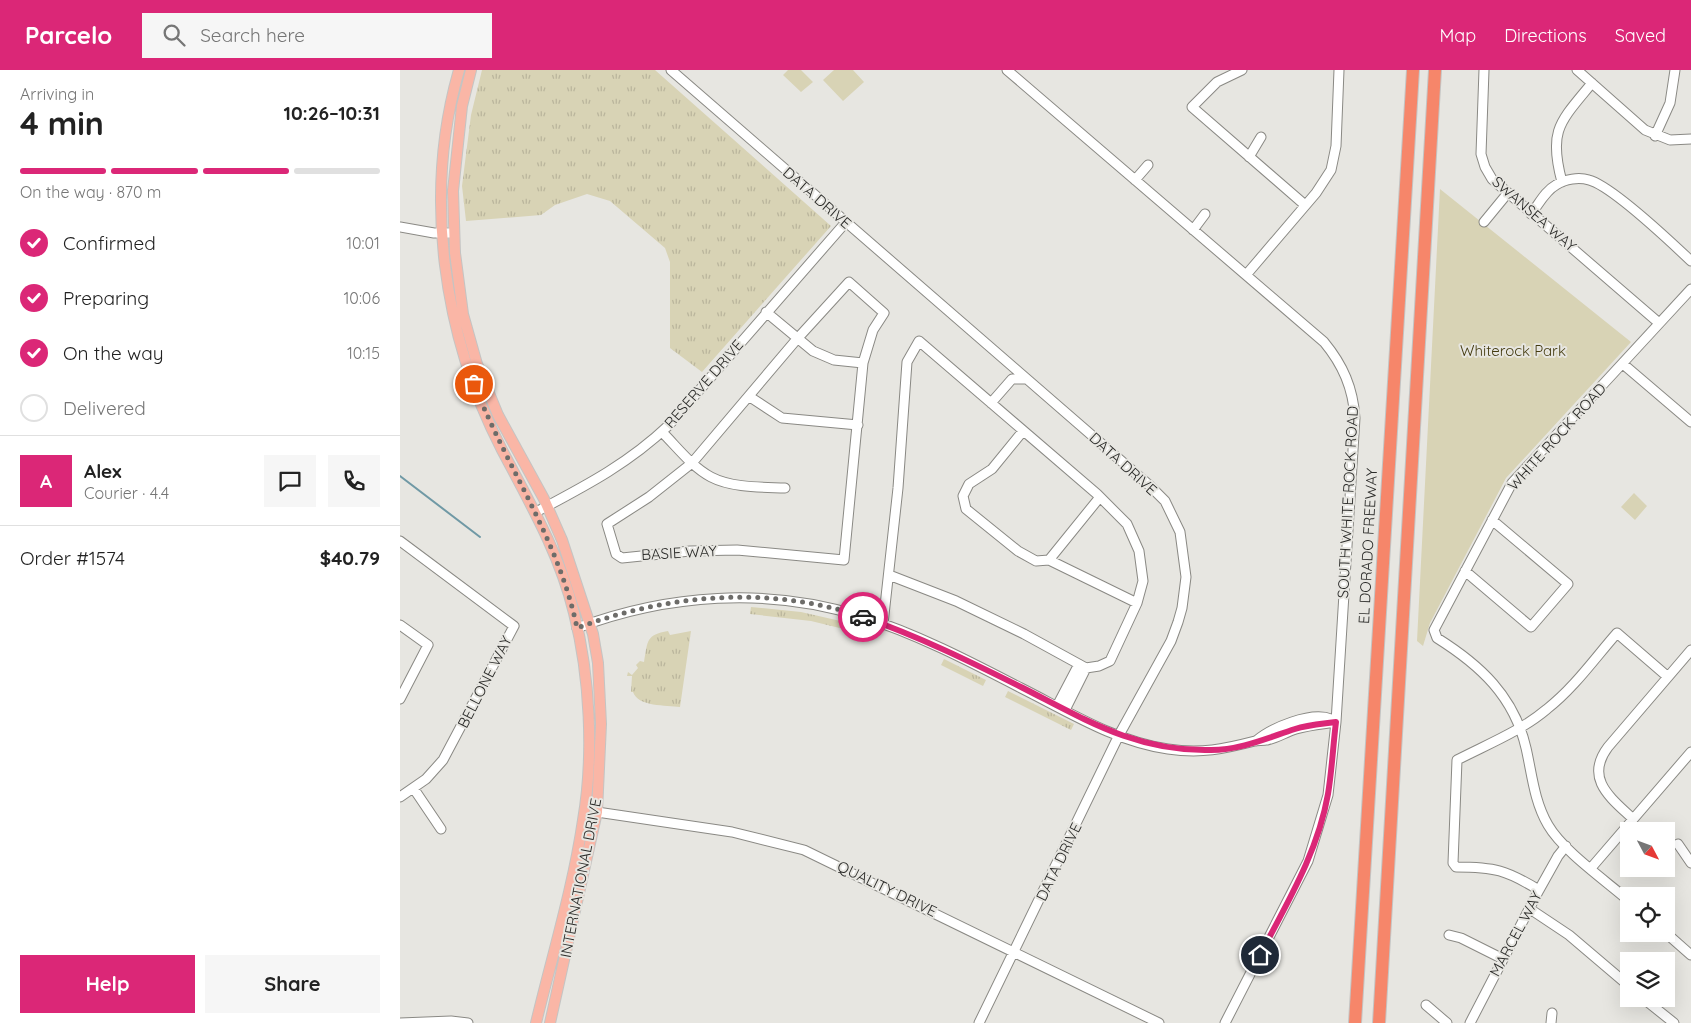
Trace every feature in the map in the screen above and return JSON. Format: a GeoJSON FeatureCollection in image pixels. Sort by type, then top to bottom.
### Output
{"type":"FeatureCollection","features":[{"type":"Feature","properties":{"kind":"highway","name":"EL DORADO FREEWAY"},"geometry":{"type":"LineString","coordinates":[[1355,1023],[1412,70]]}},
{"type":"Feature","properties":{"kind":"highway"},"geometry":{"type":"LineString","coordinates":[[1379,1023],[1435,70]]}},
{"type":"Feature","properties":{"kind":"main road","name":"INTERNATIONAL DRIVE"},"geometry":{"type":"LineString","coordinates":[[459,70],[453,89],[443,149],[444,233],[451,302],[468,370],[502,450],[536,512],[552,547],[577,628],[588,725],[588,777],[584,814],[536,1023]]}},
{"type":"Feature","properties":{"kind":"main road","name":"INTERNATIONAL DRIVE"},"geometry":{"type":"LineString","coordinates":[[471,70],[462,106],[453,191],[463,314],[477,364],[498,415],[547,506],[562,540],[589,624],[594,634],[598,663],[601,724],[597,812],[550,1023]]}},
{"type":"Feature","properties":{"kind":"main road"},"geometry":{"type":"LineString","coordinates":[[588,725],[595,748],[591,809],[597,812]]}},
{"type":"Feature","properties":{"kind":"main road"},"geometry":{"type":"LineString","coordinates":[[582,880],[590,820],[589,815],[584,814]]}},
{"type":"Feature","properties":{"kind":"street","name":"DATA DRIVE"},"geometry":{"type":"LineString","coordinates":[[671,70],[1160,496],[1180,532],[1186,577],[1182,608],[1171,641],[1119,735],[979,1023]]}},
{"type":"Feature","properties":{"kind":"street","name":"SOUTH WHITE ROCK ROAD"},"geometry":{"type":"LineString","coordinates":[[1007,70],[1314,333],[1334,354],[1347,377],[1353,399],[1355,418],[1336,722]]}},
{"type":"Feature","properties":{"kind":"street"},"geometry":{"type":"LineString","coordinates":[[1242,70],[1217,82],[1192,107],[1305,205]]}},
{"type":"Feature","properties":{"kind":"street"},"geometry":{"type":"LineString","coordinates":[[1246,275],[1321,187],[1331,170],[1336,146],[1339,70]]}},
{"type":"Feature","properties":{"kind":"street","name":"SWANSEA WAY"},"geometry":{"type":"LineString","coordinates":[[1484,70],[1482,160],[1492,179],[1507,194],[1659,323]]}},
{"type":"Feature","properties":{"kind":"street"},"geometry":{"type":"LineString","coordinates":[[1577,70],[1645,130],[1655,136],[1670,140],[1691,139]]}},
{"type":"Feature","properties":{"kind":"street"},"geometry":{"type":"LineString","coordinates":[[1655,136],[1670,103],[1675,70]]}},
{"type":"Feature","properties":{"kind":"street"},"geometry":{"type":"LineString","coordinates":[[1562,182],[1555,156],[1558,131],[1564,117],[1592,83]]}},
{"type":"Feature","properties":{"kind":"street"},"geometry":{"type":"LineString","coordinates":[[1250,157],[1261,137]]}},
{"type":"Feature","properties":{"kind":"street"},"geometry":{"type":"LineString","coordinates":[[1135,180],[1148,166]]}},
{"type":"Feature","properties":{"kind":"street"},"geometry":{"type":"LineString","coordinates":[[1531,214],[1547,193],[1562,182],[1585,179],[1602,187],[1691,261]]}},
{"type":"Feature","properties":{"kind":"street"},"geometry":{"type":"LineString","coordinates":[[1484,222],[1507,194]]}},
{"type":"Feature","properties":{"kind":"street"},"geometry":{"type":"LineString","coordinates":[[1193,230],[1206,214]]}},
{"type":"Feature","properties":{"kind":"street","name":"RESERVE DRIVE"},"geometry":{"type":"LineString","coordinates":[[536,512],[620,466],[662,432],[846,222]]}},
{"type":"Feature","properties":{"kind":"street"},"geometry":{"type":"LineString","coordinates":[[400,227],[455,233]]}},
{"type":"Feature","properties":{"kind":"street","name":"BASIE WAY"},"geometry":{"type":"LineString","coordinates":[[849,282],[884,313],[873,330],[863,363],[844,560],[737,550],[690,551],[622,558],[616,554],[607,524],[649,497],[692,463],[797,339],[849,282]]}},
{"type":"Feature","properties":{"kind":"street","name":"WHITE ROCK ROAD"},"geometry":{"type":"LineString","coordinates":[[1519,728],[1504,698],[1489,679],[1472,662],[1437,638],[1434,630],[1512,483],[1691,289]]}},
{"type":"Feature","properties":{"kind":"street"},"geometry":{"type":"LineString","coordinates":[[766,312],[797,339],[825,358],[863,363]]}},
{"type":"Feature","properties":{"kind":"street"},"geometry":{"type":"LineString","coordinates":[[883,624],[889,575],[907,362],[919,341],[1100,497],[1128,524],[1139,551],[1143,580],[1137,603],[1110,661],[1100,666],[1082,666],[1024,634],[956,601],[889,575]]}},
{"type":"Feature","properties":{"kind":"street"},"geometry":{"type":"LineString","coordinates":[[1623,364],[1688,419],[1691,408]]}},
{"type":"Feature","properties":{"kind":"street"},"geometry":{"type":"LineString","coordinates":[[991,403],[1012,379],[1026,379]]}},
{"type":"Feature","properties":{"kind":"street"},"geometry":{"type":"LineString","coordinates":[[750,396],[782,418],[858,425]]}},
{"type":"Feature","properties":{"kind":"street"},"geometry":{"type":"LineString","coordinates":[[1023,431],[992,469],[969,484],[963,496],[966,509],[1018,551],[1036,560],[1049,560],[1137,603]]}},
{"type":"Feature","properties":{"kind":"street"},"geometry":{"type":"LineString","coordinates":[[662,432],[692,463],[709,476],[727,483],[785,488]]}},
{"type":"Feature","properties":{"kind":"street"},"geometry":{"type":"LineString","coordinates":[[1049,560],[1100,497]]}},
{"type":"Feature","properties":{"kind":"street"},"geometry":{"type":"LineString","coordinates":[[1465,571],[1531,627],[1568,584],[1492,520]]}},
{"type":"Feature","properties":{"kind":"street","name":"BELLONE WAY"},"geometry":{"type":"LineString","coordinates":[[400,541],[514,626],[450,748],[434,771],[400,797]]}},
{"type":"Feature","properties":{"kind":"street"},"geometry":{"type":"LineString","coordinates":[[577,628],[662,604],[699,599],[743,597],[810,604],[883,624],[1119,735],[1152,746],[1181,750],[1223,750],[1256,741],[1266,741],[1296,729],[1336,722],[1328,795],[1311,853],[1225,1023]]}},
{"type":"Feature","properties":{"kind":"street"},"geometry":{"type":"LineString","coordinates":[[400,625],[428,646],[400,699]]}},
{"type":"Feature","properties":{"kind":"street"},"geometry":{"type":"LineString","coordinates":[[1539,890],[1519,878],[1499,870],[1485,866],[1456,866],[1453,863],[1457,760],[1519,728],[1557,701],[1617,633],[1668,677]]}},
{"type":"Feature","properties":{"kind":"street"},"geometry":{"type":"LineString","coordinates":[[1634,819],[1604,789],[1599,777],[1599,764],[1608,747],[1691,650]]}},
{"type":"Feature","properties":{"kind":"street"},"geometry":{"type":"LineString","coordinates":[[1061,708],[1082,666]]}},
{"type":"Feature","properties":{"kind":"street"},"geometry":{"type":"LineString","coordinates":[[1519,728],[1540,810],[1552,832],[1620,893]]}},
{"type":"Feature","properties":{"kind":"street"},"geometry":{"type":"LineString","coordinates":[[1591,868],[1691,752]]}},
{"type":"Feature","properties":{"kind":"street"},"geometry":{"type":"LineString","coordinates":[[414,788],[442,828]]}},
{"type":"Feature","properties":{"kind":"street","name":"QUALITY DRIVE"},"geometry":{"type":"LineString","coordinates":[[597,812],[732,832],[779,842],[804,850],[1159,1023]]}},
{"type":"Feature","properties":{"kind":"street"},"geometry":{"type":"LineString","coordinates":[[1678,844],[1691,862]]}},
{"type":"Feature","properties":{"kind":"street","name":"MARCEL WAY"},"geometry":{"type":"LineString","coordinates":[[1470,1023],[1539,890],[1566,846]]}},
{"type":"Feature","properties":{"kind":"street"},"geometry":{"type":"LineString","coordinates":[[1530,909],[1569,935],[1620,978]]}},
{"type":"Feature","properties":{"kind":"street"},"geometry":{"type":"LineString","coordinates":[[1449,935],[1462,938],[1503,959]]}},
{"type":"Feature","properties":{"kind":"street"},"geometry":{"type":"LineString","coordinates":[[1675,941],[1691,955]]}},
{"type":"Feature","properties":{"kind":"street"},"geometry":{"type":"LineString","coordinates":[[1426,1005],[1447,1023]]}},
{"type":"Feature","properties":{"kind":"street"},"geometry":{"type":"LineString","coordinates":[[1654,1007],[1674,1023]]}},
{"type":"Feature","properties":{"kind":"street"},"geometry":{"type":"LineString","coordinates":[[1551,1023],[1552,1013]]}},
{"type":"Feature","properties":{"kind":"street"},"geometry":{"type":"LineString","coordinates":[[400,1023],[451,1021],[468,1023]]}},
{"type":"Feature","properties":{"kind":"green space"},"geometry":{"type":"Polygon","coordinates":[[[482,70],[655,70],[831,226],[702,372],[670,348],[670,262],[665,248],[610,201],[587,194],[555,205],[541,215],[466,221],[462,186],[471,115],[482,70]]]}},
{"type":"Feature","properties":{"kind":"green space"},"geometry":{"type":"Polygon","coordinates":[[[788,70],[801,70],[813,82],[801,92],[783,75],[788,70]]]}},
{"type":"Feature","properties":{"kind":"green space"},"geometry":{"type":"Polygon","coordinates":[[[834,70],[853,70],[864,82],[843,101],[823,80],[834,70]]]}},
{"type":"Feature","properties":{"kind":"green space","name":"Whiterock Park"},"geometry":{"type":"Polygon","coordinates":[[[1440,189],[1631,342],[1506,478],[1430,623],[1423,646],[1417,641],[1440,189]]]}},
{"type":"Feature","properties":{"kind":"green space"},"geometry":{"type":"Polygon","coordinates":[[[1634,493],[1647,506],[1635,520],[1621,507],[1634,493]]]}},
{"type":"Feature","properties":{"kind":"green space"},"geometry":{"type":"Polygon","coordinates":[[[751,607],[801,612],[858,625],[856,632],[811,621],[750,614],[751,607]]]}},
{"type":"Feature","properties":{"kind":"green space"},"geometry":{"type":"Polygon","coordinates":[[[668,631],[670,635],[691,631],[680,707],[646,703],[640,700],[631,692],[632,676],[627,676],[628,672],[632,675],[638,668],[636,665],[640,661],[644,662],[649,640],[656,634],[668,631]]]}},
{"type":"Feature","properties":{"kind":"green space"},"geometry":{"type":"Polygon","coordinates":[[[944,659],[986,680],[983,686],[941,665],[944,659]]]}},
{"type":"Feature","properties":{"kind":"green space"},"geometry":{"type":"Polygon","coordinates":[[[1008,691],[1074,724],[1071,730],[1005,697],[1008,691]]]}},
{"type":"Feature","properties":{"kind":"waterway"},"geometry":{"type":"LineString","coordinates":[[400,476],[480,537]]}},
{"type":"Feature","properties":{"kind":"way so far"},"geometry":{"type":"LineString","coordinates":[[474,384],[502,450],[536,512],[552,547],[574,612],[577,628],[612,616],[655,605],[721,597],[788,600],[863,617]]}},
{"type":"Feature","properties":{"kind":"route"},"geometry":{"type":"LineString","coordinates":[[863,617],[905,633],[1110,732],[1167,749],[1223,750],[1256,741],[1266,741],[1296,729],[1336,722],[1328,795],[1317,836],[1300,878],[1260,955]]}}]}
